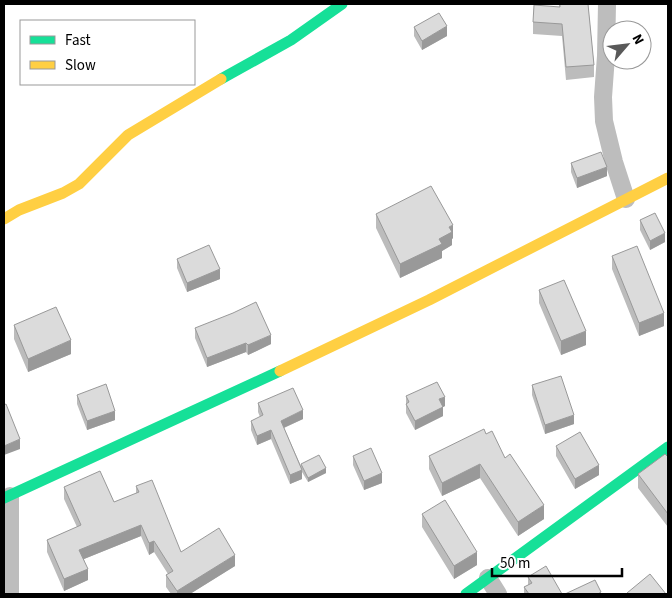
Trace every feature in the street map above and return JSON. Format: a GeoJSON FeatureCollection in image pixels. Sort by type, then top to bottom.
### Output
{"type":"FeatureCollection","features":[{"type":"Feature","properties":{"kind":"street"},"geometry":{"type":"LineString","coordinates":[[4,220],[13,212],[73,188],[104,161],[115,146],[128,135],[237,69],[291,40],[342,4]]}},
{"type":"Feature","properties":{"kind":"street"},"geometry":{"type":"LineString","coordinates":[[607,4],[603,97],[604,121],[626,200]]}},
{"type":"Feature","properties":{"kind":"street"},"geometry":{"type":"LineString","coordinates":[[10,594],[7,497],[353,337],[668,178]]}},
{"type":"Feature","properties":{"kind":"street"},"geometry":{"type":"LineString","coordinates":[[466,594],[668,447]]}},
{"type":"Feature","properties":{"kind":"street"},"geometry":{"type":"LineString","coordinates":[[488,578],[498,594]]}},
{"type":"Feature","properties":{"kind":"building"},"geometry":{"type":"Polygon","coordinates":[[[560,4],[588,4],[594,65],[566,67],[562,24],[533,22],[534,5],[560,7],[560,4]]]}},
{"type":"Feature","properties":{"kind":"building"},"geometry":{"type":"Polygon","coordinates":[[[439,13],[447,26],[422,41],[414,27],[439,13]]]}},
{"type":"Feature","properties":{"kind":"building"},"geometry":{"type":"Polygon","coordinates":[[[601,152],[607,167],[577,178],[571,163],[601,152]]]}},
{"type":"Feature","properties":{"kind":"building"},"geometry":{"type":"Polygon","coordinates":[[[431,186],[453,225],[449,227],[452,232],[439,239],[442,244],[400,264],[376,214],[431,186]]]}},
{"type":"Feature","properties":{"kind":"building"},"geometry":{"type":"Polygon","coordinates":[[[655,213],[665,233],[650,241],[640,220],[655,213]]]}},
{"type":"Feature","properties":{"kind":"building"},"geometry":{"type":"Polygon","coordinates":[[[209,245],[220,269],[187,283],[177,259],[209,245]]]}},
{"type":"Feature","properties":{"kind":"building"},"geometry":{"type":"Polygon","coordinates":[[[637,246],[664,313],[639,323],[612,256],[637,246]]]}},
{"type":"Feature","properties":{"kind":"building"},"geometry":{"type":"Polygon","coordinates":[[[564,280],[586,331],[561,341],[539,290],[564,280]]]}},
{"type":"Feature","properties":{"kind":"building"},"geometry":{"type":"Polygon","coordinates":[[[256,302],[271,335],[248,345],[246,343],[207,358],[195,328],[256,302]]]}},
{"type":"Feature","properties":{"kind":"building"},"geometry":{"type":"Polygon","coordinates":[[[56,307],[71,340],[28,359],[14,325],[56,307]]]}},
{"type":"Feature","properties":{"kind":"building"},"geometry":{"type":"Polygon","coordinates":[[[561,376],[574,415],[545,425],[532,385],[561,376]]]}},
{"type":"Feature","properties":{"kind":"building"},"geometry":{"type":"Polygon","coordinates":[[[437,382],[445,397],[439,399],[443,407],[415,421],[406,404],[409,402],[406,396],[437,382]]]}},
{"type":"Feature","properties":{"kind":"building"},"geometry":{"type":"Polygon","coordinates":[[[106,384],[115,411],[87,421],[77,395],[106,384]]]}},
{"type":"Feature","properties":{"kind":"building"},"geometry":{"type":"Polygon","coordinates":[[[293,388],[303,410],[281,421],[302,470],[290,475],[271,430],[257,436],[251,421],[263,415],[258,403],[293,388]]]}},
{"type":"Feature","properties":{"kind":"building"},"geometry":{"type":"Polygon","coordinates":[[[6,404],[20,439],[4,446],[4,405],[6,404]]]}},
{"type":"Feature","properties":{"kind":"building"},"geometry":{"type":"Polygon","coordinates":[[[484,429],[486,434],[492,431],[505,458],[510,454],[544,505],[518,522],[480,464],[442,483],[429,456],[484,429]]]}},
{"type":"Feature","properties":{"kind":"building"},"geometry":{"type":"Polygon","coordinates":[[[580,432],[599,465],[575,479],[556,446],[580,432]]]}},
{"type":"Feature","properties":{"kind":"building"},"geometry":{"type":"Polygon","coordinates":[[[371,448],[382,473],[364,481],[353,456],[371,448]]]}},
{"type":"Feature","properties":{"kind":"building"},"geometry":{"type":"Polygon","coordinates":[[[665,454],[668,457],[668,514],[638,474],[665,454]]]}},
{"type":"Feature","properties":{"kind":"building"},"geometry":{"type":"Polygon","coordinates":[[[319,455],[326,468],[308,478],[301,464],[319,455]]]}},
{"type":"Feature","properties":{"kind":"building"},"geometry":{"type":"Polygon","coordinates":[[[100,471],[114,502],[139,492],[136,486],[152,480],[181,552],[219,528],[235,555],[177,591],[166,575],[173,571],[154,541],[149,543],[141,525],[79,550],[88,569],[64,579],[47,540],[81,525],[64,487],[100,471]]]}},
{"type":"Feature","properties":{"kind":"building"},"geometry":{"type":"Polygon","coordinates":[[[445,500],[477,552],[454,566],[422,514],[445,500]]]}},
{"type":"Feature","properties":{"kind":"building"},"geometry":{"type":"Polygon","coordinates":[[[546,566],[562,594],[529,594],[524,587],[532,583],[528,577],[546,566]]]}},
{"type":"Feature","properties":{"kind":"building"},"geometry":{"type":"Polygon","coordinates":[[[650,574],[666,594],[627,593],[650,574]]]}},
{"type":"Feature","properties":{"kind":"building"},"geometry":{"type":"Polygon","coordinates":[[[595,580],[601,592],[598,594],[565,594],[595,580]]]}},
{"type":"Feature","properties":{"kind":"traffic: fast"},"geometry":{"type":"LineString","coordinates":[[221,79],[291,40],[342,4]]}},
{"type":"Feature","properties":{"kind":"traffic: fast"},"geometry":{"type":"LineString","coordinates":[[4,498],[280,371]]}},
{"type":"Feature","properties":{"kind":"traffic: fast"},"geometry":{"type":"LineString","coordinates":[[466,594],[668,447]]}},
{"type":"Feature","properties":{"kind":"traffic: slow"},"geometry":{"type":"LineString","coordinates":[[4,219],[19,210],[63,193],[79,184],[128,135],[221,79]]}},
{"type":"Feature","properties":{"kind":"traffic: slow"},"geometry":{"type":"LineString","coordinates":[[280,371],[429,300],[668,178]]}}]}
